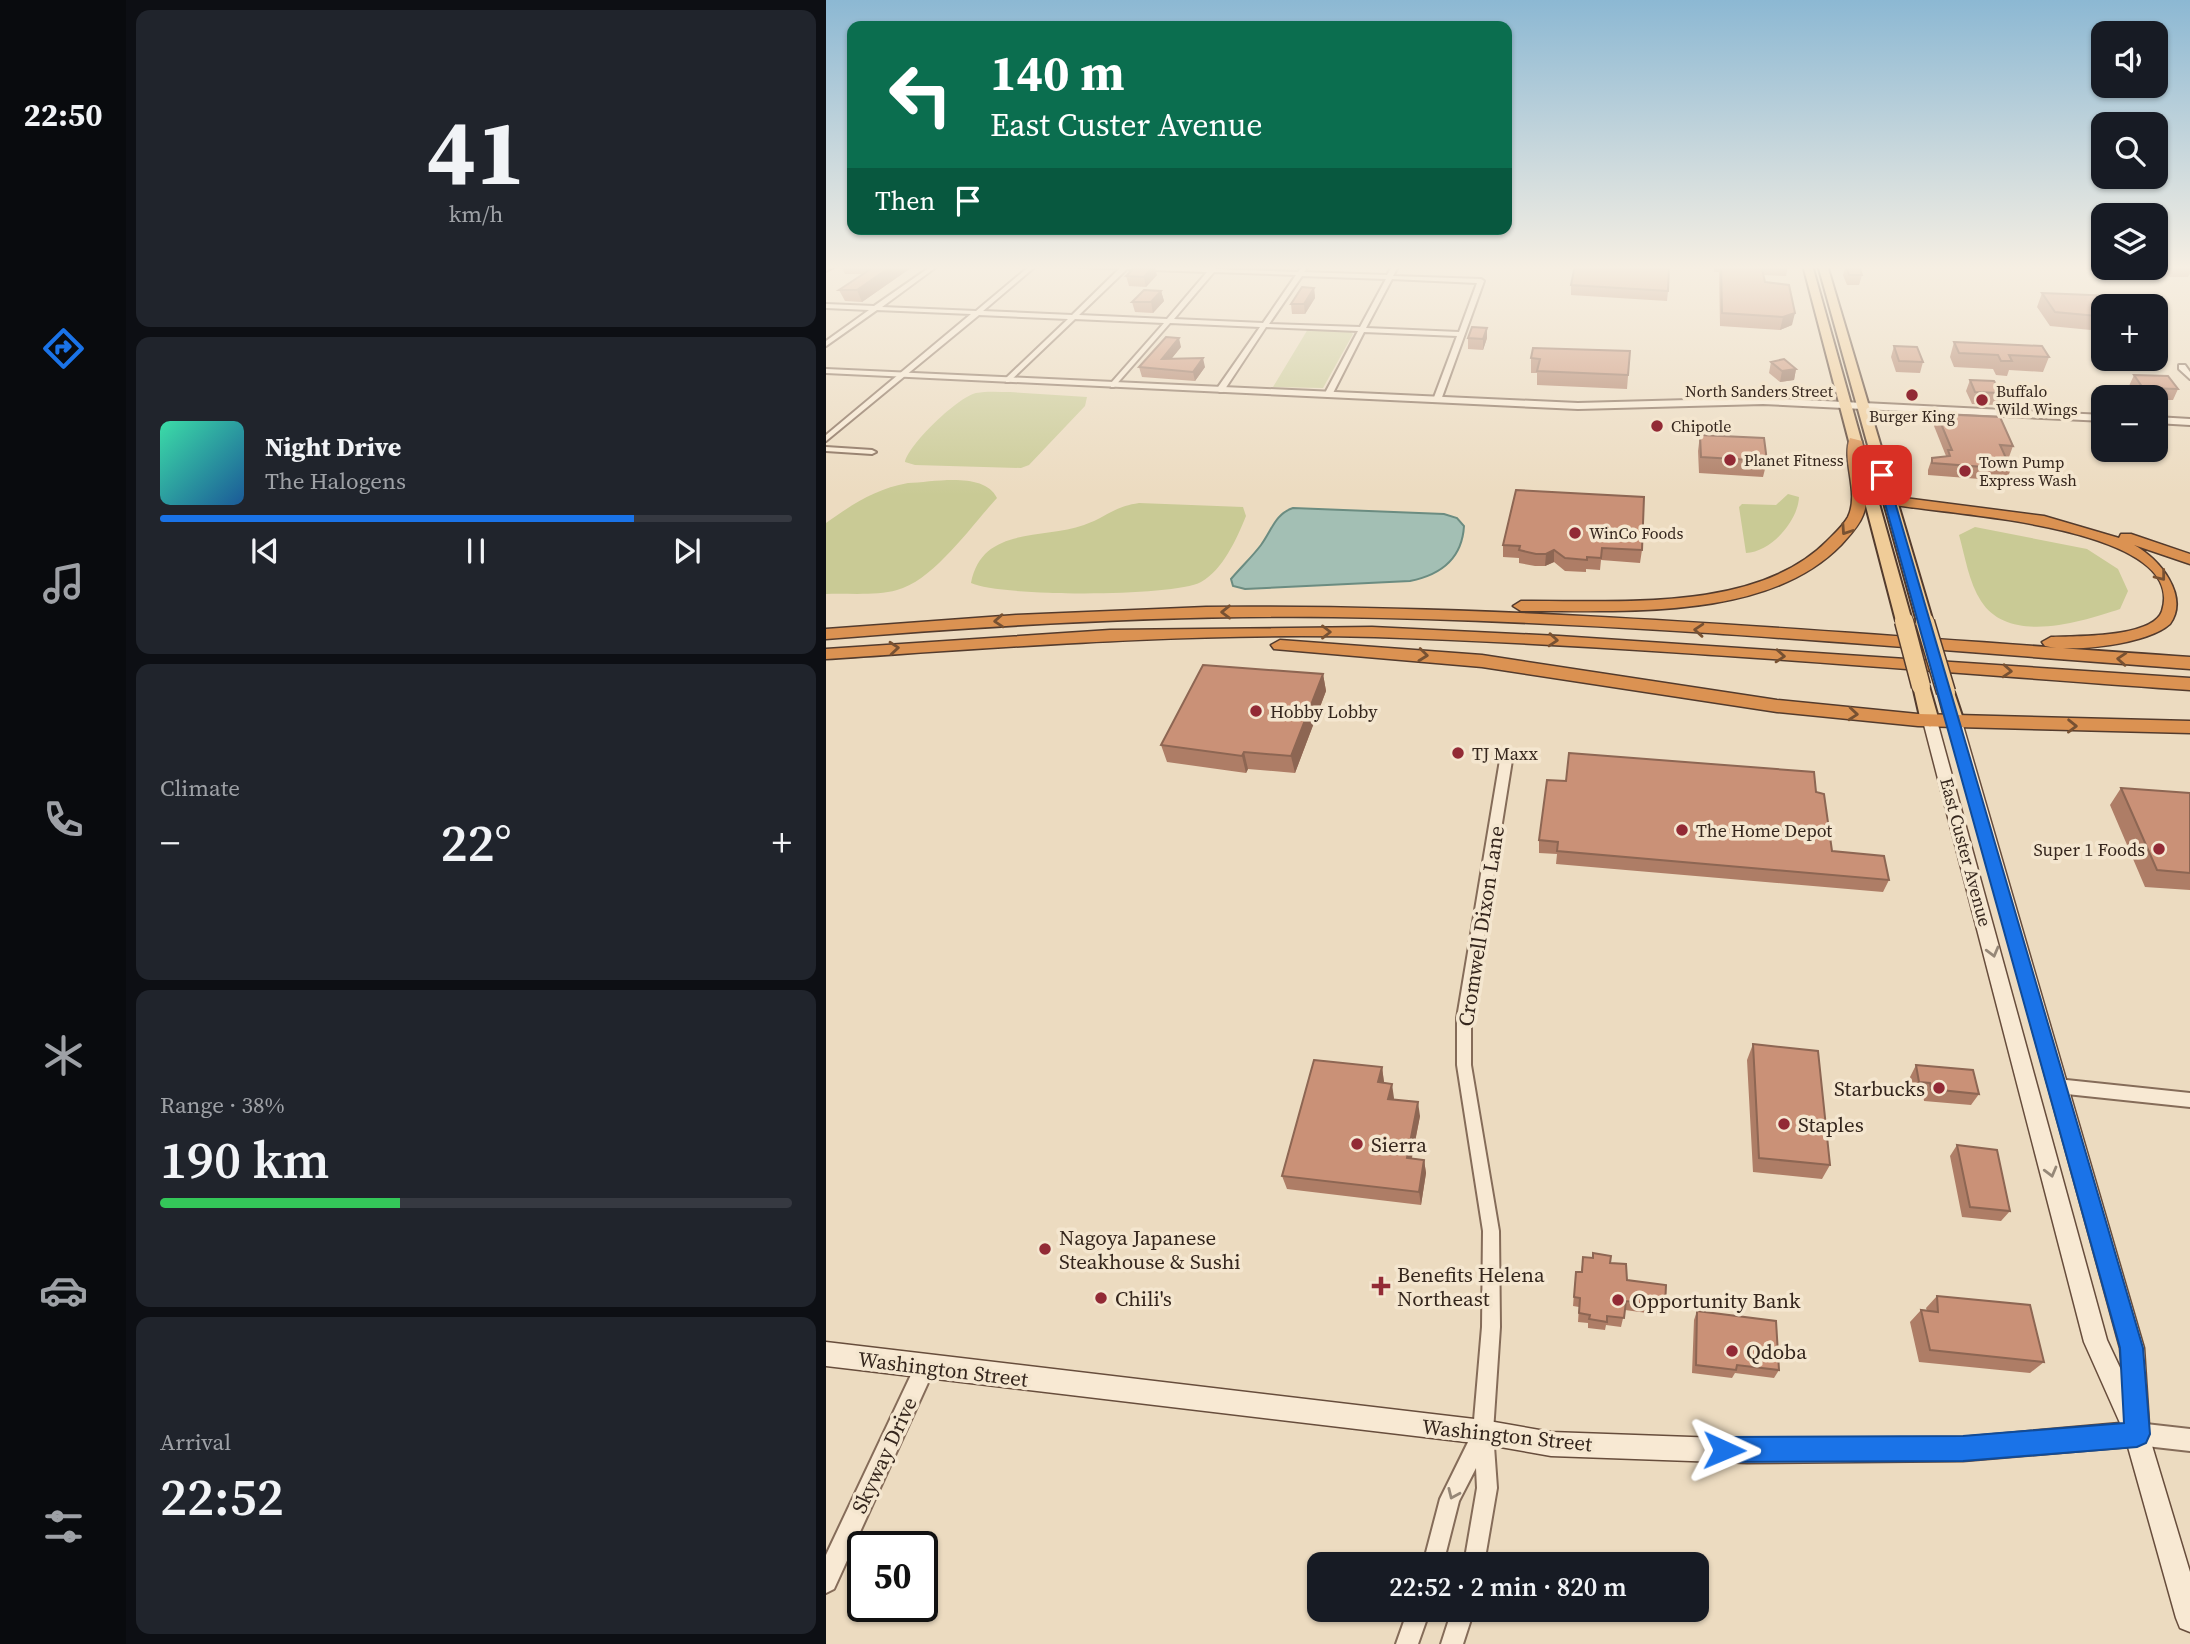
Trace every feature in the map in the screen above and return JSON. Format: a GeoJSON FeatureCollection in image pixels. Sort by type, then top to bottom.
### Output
{"type":"FeatureCollection","features":[{"type":"Feature","properties":{"kind":"highway"},"geometry":{"type":"LineString","coordinates":[[826,633],[1075,617],[1680,602],[1715,598],[1761,586],[1802,570],[1827,553],[1856,515],[1858,489],[1855,441]]}},
{"type":"Feature","properties":{"kind":"highway"},"geometry":{"type":"LineString","coordinates":[[1870,496],[1963,501],[2056,517],[2190,558]]}},
{"type":"Feature","properties":{"kind":"highway"},"geometry":{"type":"LineString","coordinates":[[1847,640],[2028,643],[2117,638],[2162,623],[2172,607],[2172,592],[2152,565],[2120,544],[2095,534],[1993,511],[1888,497]]}},
{"type":"Feature","properties":{"kind":"highway"},"geometry":{"type":"LineString","coordinates":[[1294,612],[1487,617],[2190,663]]}},
{"type":"Feature","properties":{"kind":"highway"},"geometry":{"type":"LineString","coordinates":[[826,654],[1110,635],[1248,631],[1447,635],[2190,684]]}},
{"type":"Feature","properties":{"kind":"highway"},"geometry":{"type":"LineString","coordinates":[[1110,635],[1433,656],[1535,668],[1764,704],[1930,721],[2190,727]]}},
{"type":"Feature","properties":{"kind":"main road","name":"East Custer Avenue"},"geometry":{"type":"LineString","coordinates":[[1828,342],[2096,1342],[2137,1434],[2190,1618]]}},
{"type":"Feature","properties":{"kind":"main road","name":"East Custer Avenue"},"geometry":{"type":"LineString","coordinates":[[1844,342],[2132,1348],[2137,1434]]}},
{"type":"Feature","properties":{"kind":"main road","name":"Washington Street"},"geometry":{"type":"LineString","coordinates":[[826,1354],[1483,1432],[1551,1444],[1747,1451],[1963,1449],[2137,1434]]}},
{"type":"Feature","properties":{"kind":"street"},"geometry":{"type":"LineString","coordinates":[[826,439],[942,342]]}},
{"type":"Feature","properties":{"kind":"street"},"geometry":{"type":"LineString","coordinates":[[1009,380],[1048,342]]}},
{"type":"Feature","properties":{"kind":"street"},"geometry":{"type":"LineString","coordinates":[[1114,385],[1151,342]]}},
{"type":"Feature","properties":{"kind":"street"},"geometry":{"type":"LineString","coordinates":[[1220,390],[1253,342]]}},
{"type":"Feature","properties":{"kind":"street"},"geometry":{"type":"LineString","coordinates":[[1328,395],[1357,342]]}},
{"type":"Feature","properties":{"kind":"street"},"geometry":{"type":"LineString","coordinates":[[1437,400],[1459,342]]}},
{"type":"Feature","properties":{"kind":"street"},"geometry":{"type":"LineString","coordinates":[[2182,367],[2190,377]]}},
{"type":"Feature","properties":{"kind":"street","name":"North Sanders Street"},"geometry":{"type":"LineString","coordinates":[[826,371],[1613,407],[1737,401],[2091,417]]}},
{"type":"Feature","properties":{"kind":"street"},"geometry":{"type":"LineString","coordinates":[[2168,421],[2190,422]]}},
{"type":"Feature","properties":{"kind":"street"},"geometry":{"type":"LineString","coordinates":[[826,449],[872,452]]}},
{"type":"Feature","properties":{"kind":"street","name":"Cromwell Dixon Lane"},"geometry":{"type":"LineString","coordinates":[[1476,1552],[1487,1488],[1483,1432],[1491,1327],[1491,1231],[1464,1065],[1464,1018],[1507,754]]}},
{"type":"Feature","properties":{"kind":"street"},"geometry":{"type":"LineString","coordinates":[[2057,1086],[2190,1100]]}},
{"type":"Feature","properties":{"kind":"street","name":"Skyway Drive"},"geometry":{"type":"LineString","coordinates":[[826,1581],[925,1367]]}},
{"type":"Feature","properties":{"kind":"street","name":"Cromwell Dixon Lane"},"geometry":{"type":"LineString","coordinates":[[1436,1552],[1450,1499],[1483,1432]]}},
{"type":"Feature","properties":{"kind":"street","name":"Washington Street"},"geometry":{"type":"LineString","coordinates":[[2137,1434],[2190,1440]]}},
{"type":"Feature","properties":{"kind":"street"},"geometry":{"type":"LineString","coordinates":[[1407,1644],[1415,1622]]}},
{"type":"Feature","properties":{"kind":"street"},"geometry":{"type":"LineString","coordinates":[[1452,1644],[1459,1622]]}},
{"type":"Feature","properties":{"kind":"green space"},"geometry":{"type":"Polygon","coordinates":[[[1300,342],[1349,342],[1323,388],[1273,387],[1300,342]]]}},
{"type":"Feature","properties":{"kind":"green space"},"geometry":{"type":"Polygon","coordinates":[[[1010,392],[1087,397],[1085,406],[1029,465],[1021,468],[915,465],[905,462],[924,433],[968,396],[976,393],[1010,392]]]}},
{"type":"Feature","properties":{"kind":"green space"},"geometry":{"type":"Polygon","coordinates":[[[970,481],[991,490],[997,498],[938,564],[911,585],[880,593],[826,594],[826,523],[875,493],[908,483],[970,481]]]}},
{"type":"Feature","properties":{"kind":"green space"},"geometry":{"type":"Polygon","coordinates":[[[1788,494],[1799,497],[1794,516],[1782,534],[1765,547],[1746,553],[1739,507],[1742,504],[1776,505],[1788,494]]]}},
{"type":"Feature","properties":{"kind":"green space"},"geometry":{"type":"Polygon","coordinates":[[[1139,503],[1243,507],[1246,516],[1223,562],[1209,577],[1184,587],[1124,593],[1050,593],[988,588],[971,583],[977,565],[987,552],[1000,544],[1016,538],[1084,525],[1122,507],[1139,503]]]}},
{"type":"Feature","properties":{"kind":"green space"},"geometry":{"type":"Polygon","coordinates":[[[1975,527],[2087,549],[2118,569],[2128,591],[2120,609],[2066,624],[2046,626],[2009,623],[1993,615],[1973,586],[1959,535],[1975,527]]]}},
{"type":"Feature","properties":{"kind":"shaded area"},"geometry":{"type":"Polygon","coordinates":[[[1293,508],[1444,514],[1457,518],[1464,526],[1459,548],[1448,564],[1431,575],[1410,581],[1245,589],[1233,586],[1231,579],[1261,545],[1278,518],[1293,508]]]}},
{"type":"Feature","properties":{"kind":"building"},"geometry":{"type":"Polygon","coordinates":[[[1162,342],[1176,342],[1162,359],[1203,358],[1193,372],[1139,367],[1162,342]]]}},
{"type":"Feature","properties":{"kind":"building"},"geometry":{"type":"Polygon","coordinates":[[[1954,342],[2042,346],[2049,357],[2009,355],[2012,361],[2001,361],[1998,355],[1959,353],[1954,342]]]}},
{"type":"Feature","properties":{"kind":"building"},"geometry":{"type":"Polygon","coordinates":[[[1894,346],[1917,347],[1923,362],[1899,361],[1894,346]]]}},
{"type":"Feature","properties":{"kind":"building"},"geometry":{"type":"Polygon","coordinates":[[[1533,348],[1630,351],[1628,375],[1537,371],[1540,359],[1531,358],[1533,348]]]}},
{"type":"Feature","properties":{"kind":"building"},"geometry":{"type":"Polygon","coordinates":[[[1784,359],[1796,369],[1782,371],[1771,362],[1784,359]]]}},
{"type":"Feature","properties":{"kind":"building"},"geometry":{"type":"Polygon","coordinates":[[[2134,375],[2168,376],[2178,389],[2168,389],[2168,385],[2141,385],[2134,375]]]}},
{"type":"Feature","properties":{"kind":"building"},"geometry":{"type":"Polygon","coordinates":[[[1970,380],[1994,381],[2001,393],[1975,392],[1970,380]]]}},
{"type":"Feature","properties":{"kind":"building"},"geometry":{"type":"Polygon","coordinates":[[[1937,414],[2000,417],[2013,446],[2000,445],[2011,469],[1932,463],[1932,458],[1950,456],[1948,450],[1952,450],[1937,414]]]}},
{"type":"Feature","properties":{"kind":"building"},"geometry":{"type":"Polygon","coordinates":[[[1700,435],[1764,438],[1767,461],[1701,457],[1700,435]]]}},
{"type":"Feature","properties":{"kind":"building","name":"WinCo Foods"},"geometry":{"type":"Polygon","coordinates":[[[1516,490],[1644,497],[1642,550],[1602,548],[1601,558],[1587,557],[1587,560],[1565,558],[1554,550],[1546,554],[1536,554],[1519,550],[1520,546],[1503,545],[1516,490]]]}},
{"type":"Feature","properties":{"kind":"building","name":"Hobby Lobby"},"geometry":{"type":"Polygon","coordinates":[[[1203,665],[1323,674],[1291,756],[1244,752],[1242,756],[1161,745],[1203,665]]]}},
{"type":"Feature","properties":{"kind":"building","name":"The Home Depot"},"geometry":{"type":"Polygon","coordinates":[[[1569,753],[1814,772],[1816,792],[1824,794],[1832,851],[1884,856],[1889,880],[1557,851],[1558,842],[1539,840],[1547,780],[1566,781],[1569,753]]]}},
{"type":"Feature","properties":{"kind":"building"},"geometry":{"type":"Polygon","coordinates":[[[2121,788],[2190,793],[2190,873],[2157,870],[2121,788]]]}},
{"type":"Feature","properties":{"kind":"building","name":"Staples"},"geometry":{"type":"Polygon","coordinates":[[[1753,1044],[1818,1051],[1830,1165],[1759,1158],[1753,1044]]]}},
{"type":"Feature","properties":{"kind":"building","name":"Sierra"},"geometry":{"type":"Polygon","coordinates":[[[1314,1060],[1382,1067],[1378,1082],[1392,1084],[1388,1099],[1418,1102],[1407,1158],[1424,1160],[1419,1192],[1282,1176],[1314,1060]]]}},
{"type":"Feature","properties":{"kind":"building"},"geometry":{"type":"Polygon","coordinates":[[[1916,1065],[1973,1070],[1979,1094],[1931,1089],[1930,1083],[1919,1082],[1916,1065]]]}},
{"type":"Feature","properties":{"kind":"building"},"geometry":{"type":"Polygon","coordinates":[[[1957,1145],[1997,1150],[2010,1211],[1970,1207],[1957,1145]]]}},
{"type":"Feature","properties":{"kind":"building","name":"Opportunity Bank"},"geometry":{"type":"Polygon","coordinates":[[[1593,1253],[1611,1256],[1610,1263],[1626,1264],[1627,1280],[1666,1285],[1665,1306],[1626,1301],[1624,1318],[1607,1316],[1607,1322],[1589,1319],[1590,1315],[1579,1313],[1580,1298],[1574,1297],[1576,1272],[1582,1272],[1583,1257],[1593,1258],[1593,1253]]]}},
{"type":"Feature","properties":{"kind":"building"},"geometry":{"type":"Polygon","coordinates":[[[1937,1296],[2030,1305],[2044,1362],[1930,1350],[1921,1310],[1938,1312],[1937,1296]]]}},
{"type":"Feature","properties":{"kind":"building","name":"Qdoba"},"geometry":{"type":"Polygon","coordinates":[[[1697,1311],[1776,1321],[1779,1370],[1737,1365],[1736,1370],[1696,1365],[1697,1311]]]}},
{"type":"Feature","properties":{"kind":"place","name":"Burger King"},"geometry":{"type":"Point","coordinates":[1912,395]}},
{"type":"Feature","properties":{"kind":"place","name":"Buffalo Wild Wings"},"geometry":{"type":"Point","coordinates":[1982,400]}},
{"type":"Feature","properties":{"kind":"place","name":"Chipotle"},"geometry":{"type":"Point","coordinates":[1657,426]}},
{"type":"Feature","properties":{"kind":"place","name":"Planet Fitness"},"geometry":{"type":"Point","coordinates":[1730,460]}},
{"type":"Feature","properties":{"kind":"place","name":"Town Pump Express Wash"},"geometry":{"type":"Point","coordinates":[1965,471]}},
{"type":"Feature","properties":{"kind":"place","name":"WinCo Foods"},"geometry":{"type":"Point","coordinates":[1575,533]}},
{"type":"Feature","properties":{"kind":"place","name":"Hobby Lobby"},"geometry":{"type":"Point","coordinates":[1256,711]}},
{"type":"Feature","properties":{"kind":"place","name":"TJ Maxx"},"geometry":{"type":"Point","coordinates":[1458,753]}},
{"type":"Feature","properties":{"kind":"place","name":"The Home Depot"},"geometry":{"type":"Point","coordinates":[1682,830]}},
{"type":"Feature","properties":{"kind":"place","name":"Super 1 Foods"},"geometry":{"type":"Point","coordinates":[2159,849]}},
{"type":"Feature","properties":{"kind":"place","name":"Starbucks"},"geometry":{"type":"Point","coordinates":[1939,1088]}},
{"type":"Feature","properties":{"kind":"place","name":"Staples"},"geometry":{"type":"Point","coordinates":[1784,1124]}},
{"type":"Feature","properties":{"kind":"place","name":"Sierra"},"geometry":{"type":"Point","coordinates":[1357,1144]}},
{"type":"Feature","properties":{"kind":"place","name":"Nagoya Japanese Steakhouse & Sushi"},"geometry":{"type":"Point","coordinates":[1045,1249]}},
{"type":"Feature","properties":{"kind":"place","name":"Benefits Helena Northeast"},"geometry":{"type":"Point","coordinates":[1381,1286]}},
{"type":"Feature","properties":{"kind":"place","name":"Chili's"},"geometry":{"type":"Point","coordinates":[1101,1298]}},
{"type":"Feature","properties":{"kind":"place","name":"Opportunity Bank"},"geometry":{"type":"Point","coordinates":[1618,1300]}},
{"type":"Feature","properties":{"kind":"place","name":"Qdoba"},"geometry":{"type":"Point","coordinates":[1732,1351]}},
{"type":"Feature","properties":{"kind":"route"},"geometry":{"type":"LineString","coordinates":[[1724,1450],[1963,1449],[2137,1434],[2132,1348],[1882,475]]}}]}
